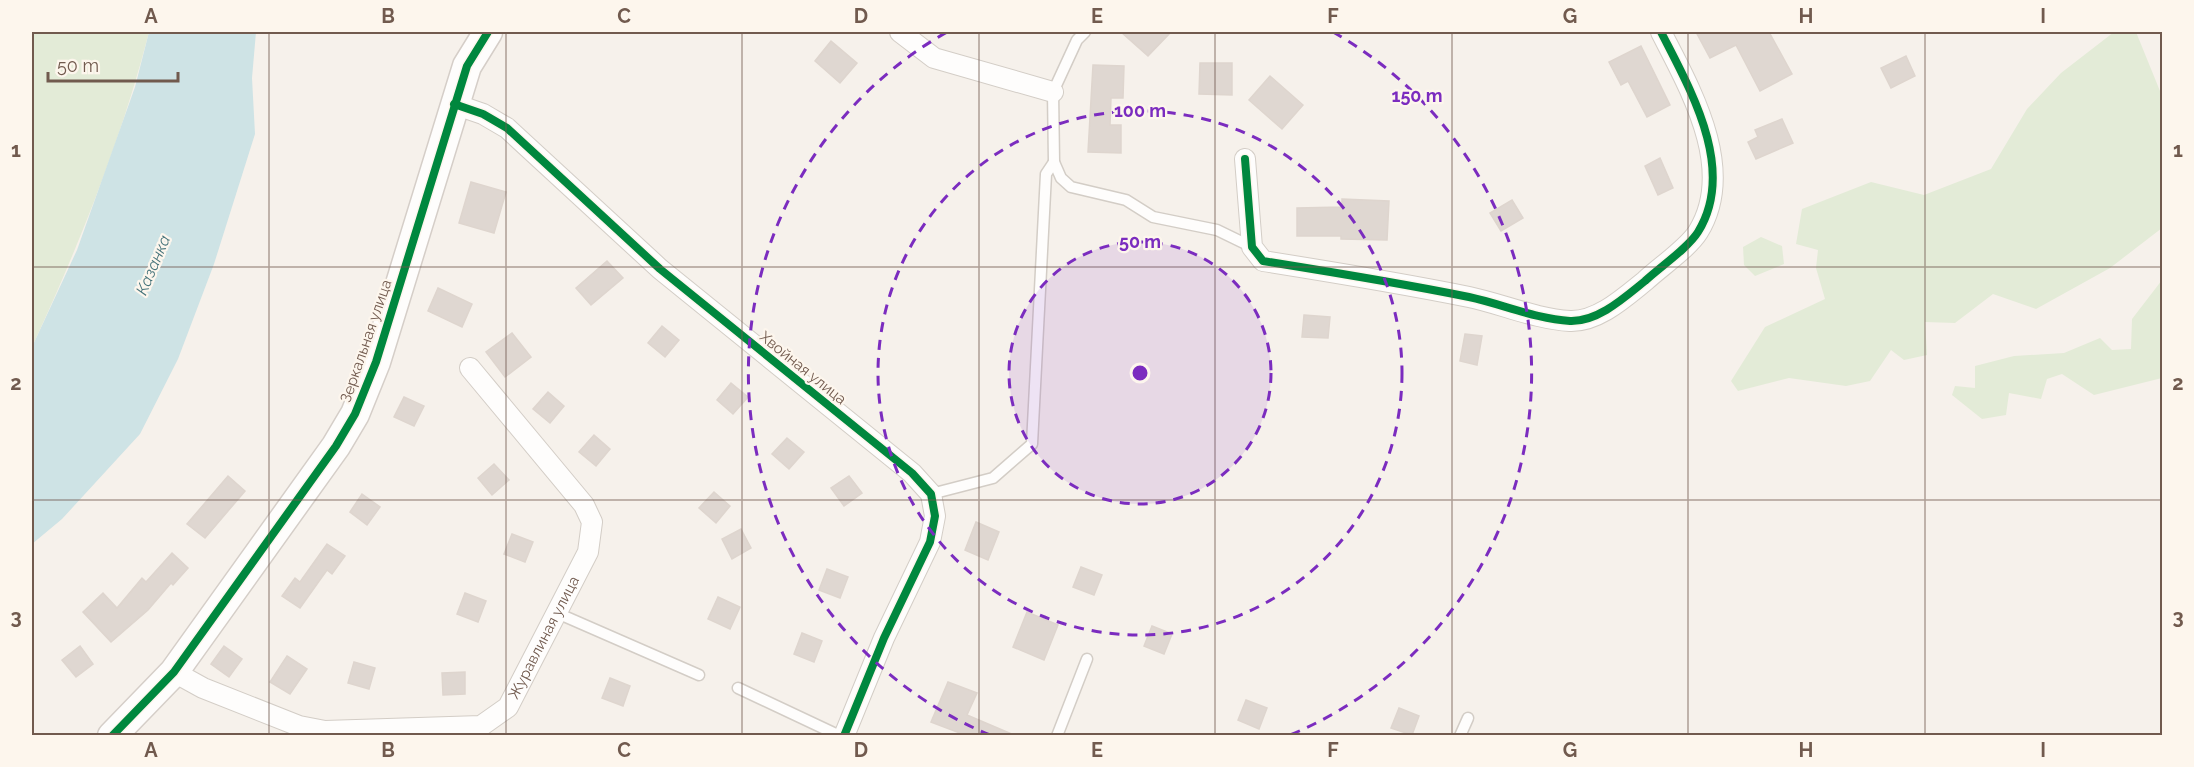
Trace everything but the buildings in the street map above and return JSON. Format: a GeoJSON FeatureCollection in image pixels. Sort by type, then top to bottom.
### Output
{"type":"FeatureCollection","features":[{"type":"Feature","properties":{"kind":"street","name":"Зеркальная улица"},"geometry":{"type":"LineString","coordinates":[[112,735],[174,672],[336,446],[355,414],[376,362],[467,66],[488,32]]}},
{"type":"Feature","properties":{"kind":"street"},"geometry":{"type":"LineString","coordinates":[[900,32],[934,58],[1053,92]]}},
{"type":"Feature","properties":{"kind":"street"},"geometry":{"type":"LineString","coordinates":[[1245,159],[1252,247],[1263,261],[1422,288],[1495,303],[1535,315],[1573,321],[1595,314],[1621,301],[1697,234],[1708,213],[1713,180],[1705,129],[1661,32]]}},
{"type":"Feature","properties":{"kind":"street","name":"Хвойная улица"},"geometry":{"type":"LineString","coordinates":[[454,104],[483,114],[507,128],[660,269],[912,473],[931,494]]}},
{"type":"Feature","properties":{"kind":"street","name":"Журавлиная улица"},"geometry":{"type":"LineString","coordinates":[[174,672],[203,688],[298,726],[325,731],[481,726],[508,707],[588,552],[592,522],[584,505],[470,368]]}},
{"type":"Feature","properties":{"kind":"street"},"geometry":{"type":"LineString","coordinates":[[842,735],[930,542],[935,516],[931,494]]}},
{"type":"Feature","properties":{"kind":"lane"},"geometry":{"type":"LineString","coordinates":[[1084,32],[1077,40],[1053,92],[1054,162],[1061,178],[1071,187],[1126,200],[1153,217],[1217,230],[1252,247]]}},
{"type":"Feature","properties":{"kind":"lane"},"geometry":{"type":"LineString","coordinates":[[931,494],[993,478],[1032,444],[1047,174],[1054,162]]}},
{"type":"Feature","properties":{"kind":"lane"},"geometry":{"type":"LineString","coordinates":[[557,613],[699,675]]}},
{"type":"Feature","properties":{"kind":"lane"},"geometry":{"type":"LineString","coordinates":[[1057,735],[1087,659]]}},
{"type":"Feature","properties":{"kind":"lane"},"geometry":{"type":"LineString","coordinates":[[738,688],[842,735]]}},
{"type":"Feature","properties":{"kind":"lane"},"geometry":{"type":"LineString","coordinates":[[1460,735],[1468,718]]}},
{"type":"Feature","properties":{"kind":"green space"},"geometry":{"type":"Polygon","coordinates":[[[32,32],[149,32],[126,113],[98,192],[32,347],[32,32]]]}},
{"type":"Feature","properties":{"kind":"green space"},"geometry":{"type":"Polygon","coordinates":[[[2114,32],[2136,32],[2162,96],[2162,228],[2110,268],[2036,309],[1993,294],[1955,323],[1925,322],[1927,355],[1904,360],[1891,350],[1870,381],[1846,386],[1789,378],[1738,391],[1731,381],[1765,327],[1825,299],[1816,268],[1818,250],[1796,244],[1802,209],[1871,182],[1924,195],[1991,169],[2027,109],[2061,73],[2114,32]]]}},
{"type":"Feature","properties":{"kind":"green space"},"geometry":{"type":"Polygon","coordinates":[[[1761,237],[1782,246],[1784,264],[1755,276],[1744,265],[1743,247],[1761,237]]]}},
{"type":"Feature","properties":{"kind":"green space"},"geometry":{"type":"Polygon","coordinates":[[[2162,280],[2162,378],[2094,395],[2062,374],[2047,379],[2041,399],[2009,393],[2006,415],[1982,419],[1952,395],[1955,386],[1975,388],[1975,366],[2014,356],[2064,353],[2100,338],[2112,350],[2131,349],[2132,319],[2162,280]]]}},
{"type":"Feature","properties":{"kind":"water","name":"Казанка"},"geometry":{"type":"Polygon","coordinates":[[[149,32],[256,32],[252,78],[255,134],[214,264],[178,359],[140,434],[62,519],[32,544],[32,347],[77,250],[135,87],[149,32]]]}},
{"type":"Feature","properties":{"kind":"cycle path"},"geometry":{"type":"LineString","coordinates":[[112,736],[174,672],[336,446],[355,414],[376,362],[467,66],[488,32]]}},
{"type":"Feature","properties":{"kind":"cycle path"},"geometry":{"type":"LineString","coordinates":[[1245,159],[1252,247],[1263,261],[1469,297],[1557,320],[1570,321],[1591,317],[1620,301],[1681,251],[1698,232],[1709,208],[1713,182],[1711,156],[1705,130],[1696,104],[1661,32]]}},
{"type":"Feature","properties":{"kind":"cycle path"},"geometry":{"type":"LineString","coordinates":[[454,104],[483,114],[507,128],[660,269],[912,473],[931,494],[935,516],[930,542],[884,638],[844,736]]}}]}
